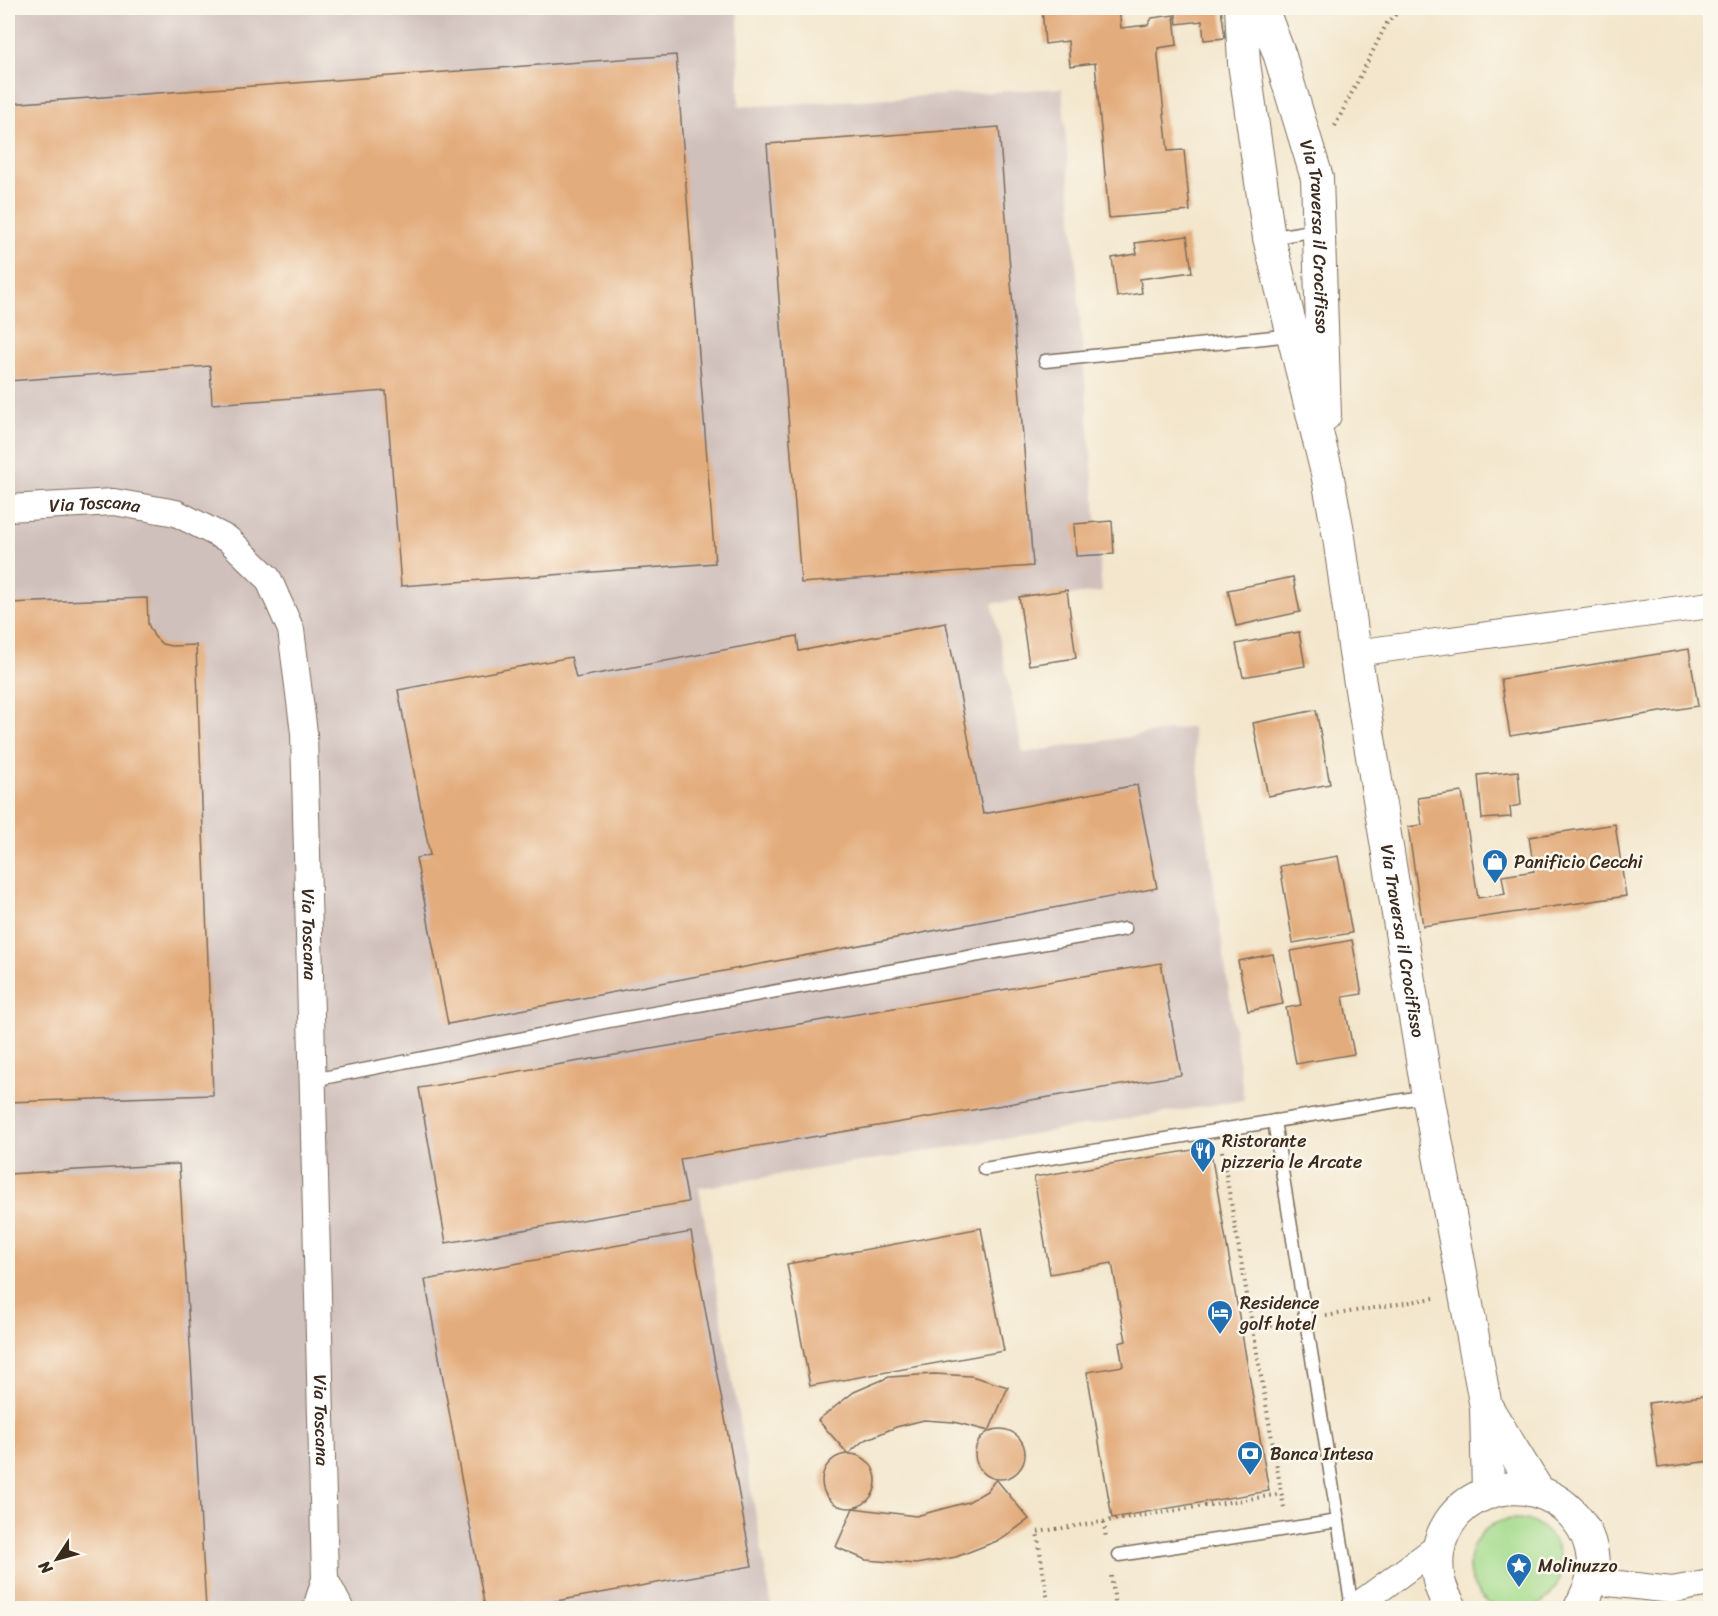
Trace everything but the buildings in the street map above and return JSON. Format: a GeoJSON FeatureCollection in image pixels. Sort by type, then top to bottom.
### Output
{"type":"FeatureCollection","features":[{"type":"Feature","properties":{"kind":"street","name":"Via Traversa il Crocifisso"},"geometry":{"type":"LineString","coordinates":[[1241,8],[1262,60],[1306,142],[1317,177],[1319,230],[1308,335],[1355,653],[1428,1096],[1486,1407],[1488,1492]]}},
{"type":"Feature","properties":{"kind":"street","name":"Via Traversa il Crocifisso"},"geometry":{"type":"LineString","coordinates":[[1262,8],[1269,238],[1308,335]]}},
{"type":"Feature","properties":{"kind":"street","name":"Via Toscana"},"geometry":{"type":"LineString","coordinates":[[8,508],[114,502],[176,513],[229,540],[268,578],[291,630],[304,734],[313,1080],[325,1579],[316,1608]]}},
{"type":"Feature","properties":{"kind":"street"},"geometry":{"type":"LineString","coordinates":[[1355,653],[1710,604]]}},
{"type":"Feature","properties":{"kind":"street","name":"Via Traversa il Crocifisso"},"geometry":{"type":"LineString","coordinates":[[1486,1407],[1538,1491]]}},
{"type":"Feature","properties":{"kind":"street","name":"Via Traversa il Crocifisso"},"geometry":{"type":"LineString","coordinates":[[1451,1608],[1441,1588],[1437,1573],[1440,1545],[1447,1527],[1464,1505],[1488,1492],[1511,1487],[1538,1491],[1559,1501],[1584,1529],[1591,1546],[1593,1566],[1583,1601]]}},
{"type":"Feature","properties":{"kind":"street"},"geometry":{"type":"LineString","coordinates":[[1353,1608],[1440,1545]]}},
{"type":"Feature","properties":{"kind":"street","name":"Via Toscana"},"geometry":{"type":"LineString","coordinates":[[325,1579],[340,1608]]}},
{"type":"Feature","properties":{"kind":"street"},"geometry":{"type":"LineString","coordinates":[[1583,1601],[1710,1583]]}},
{"type":"Feature","properties":{"kind":"lane"},"geometry":{"type":"LineString","coordinates":[[1269,238],[1319,230]]}},
{"type":"Feature","properties":{"kind":"lane"},"geometry":{"type":"LineString","coordinates":[[1045,361],[1308,335]]}},
{"type":"Feature","properties":{"kind":"lane"},"geometry":{"type":"LineString","coordinates":[[313,1080],[609,1021],[1125,929]]}},
{"type":"Feature","properties":{"kind":"lane"},"geometry":{"type":"LineString","coordinates":[[984,1169],[1428,1096]]}},
{"type":"Feature","properties":{"kind":"lane"},"geometry":{"type":"LineString","coordinates":[[1274,1121],[1353,1608]]}},
{"type":"Feature","properties":{"kind":"lane"},"geometry":{"type":"LineString","coordinates":[[1119,1555],[1338,1521]]}},
{"type":"Feature","properties":{"kind":"path"},"geometry":{"type":"LineString","coordinates":[[1306,142],[1328,141],[1387,23],[1402,8]]}},
{"type":"Feature","properties":{"kind":"path"},"geometry":{"type":"LineString","coordinates":[[1218,1130],[1287,1529]]}},
{"type":"Feature","properties":{"kind":"path"},"geometry":{"type":"LineString","coordinates":[[1253,1329],[1465,1293]]}},
{"type":"Feature","properties":{"kind":"path"},"geometry":{"type":"LineString","coordinates":[[1049,1608],[1037,1532],[1281,1494]]}},
{"type":"Feature","properties":{"kind":"shaded area"},"geometry":{"type":"Polygon","coordinates":[[[8,8],[738,8],[739,107],[1062,88],[1102,592],[992,603],[1023,753],[1192,727],[1244,1100],[699,1188],[772,1608],[8,1608],[8,8]]]}},
{"type":"Feature","properties":{"kind":"green space"},"geometry":{"type":"Polygon","coordinates":[[[1515,1519],[1533,1522],[1548,1532],[1558,1547],[1561,1565],[1558,1583],[1548,1598],[1533,1608],[1515,1611],[1497,1608],[1482,1598],[1472,1583],[1469,1565],[1472,1547],[1482,1532],[1497,1522],[1515,1519]]]}},
{"type":"Feature","properties":{"kind":"place","name":"Panificio Cecchi"},"geometry":{"type":"Point","coordinates":[1495,885]}},
{"type":"Feature","properties":{"kind":"place","name":"Ristorante pizzeria le Arcate"},"geometry":{"type":"Point","coordinates":[1203,1174]}},
{"type":"Feature","properties":{"kind":"place","name":"Residence golf hotel"},"geometry":{"type":"Point","coordinates":[1220,1336]}},
{"type":"Feature","properties":{"kind":"place","name":"Banca Intesa"},"geometry":{"type":"Point","coordinates":[1250,1477]}},
{"type":"Feature","properties":{"kind":"place","name":"Molinuzzo"},"geometry":{"type":"Point","coordinates":[1519,1589]}}]}
